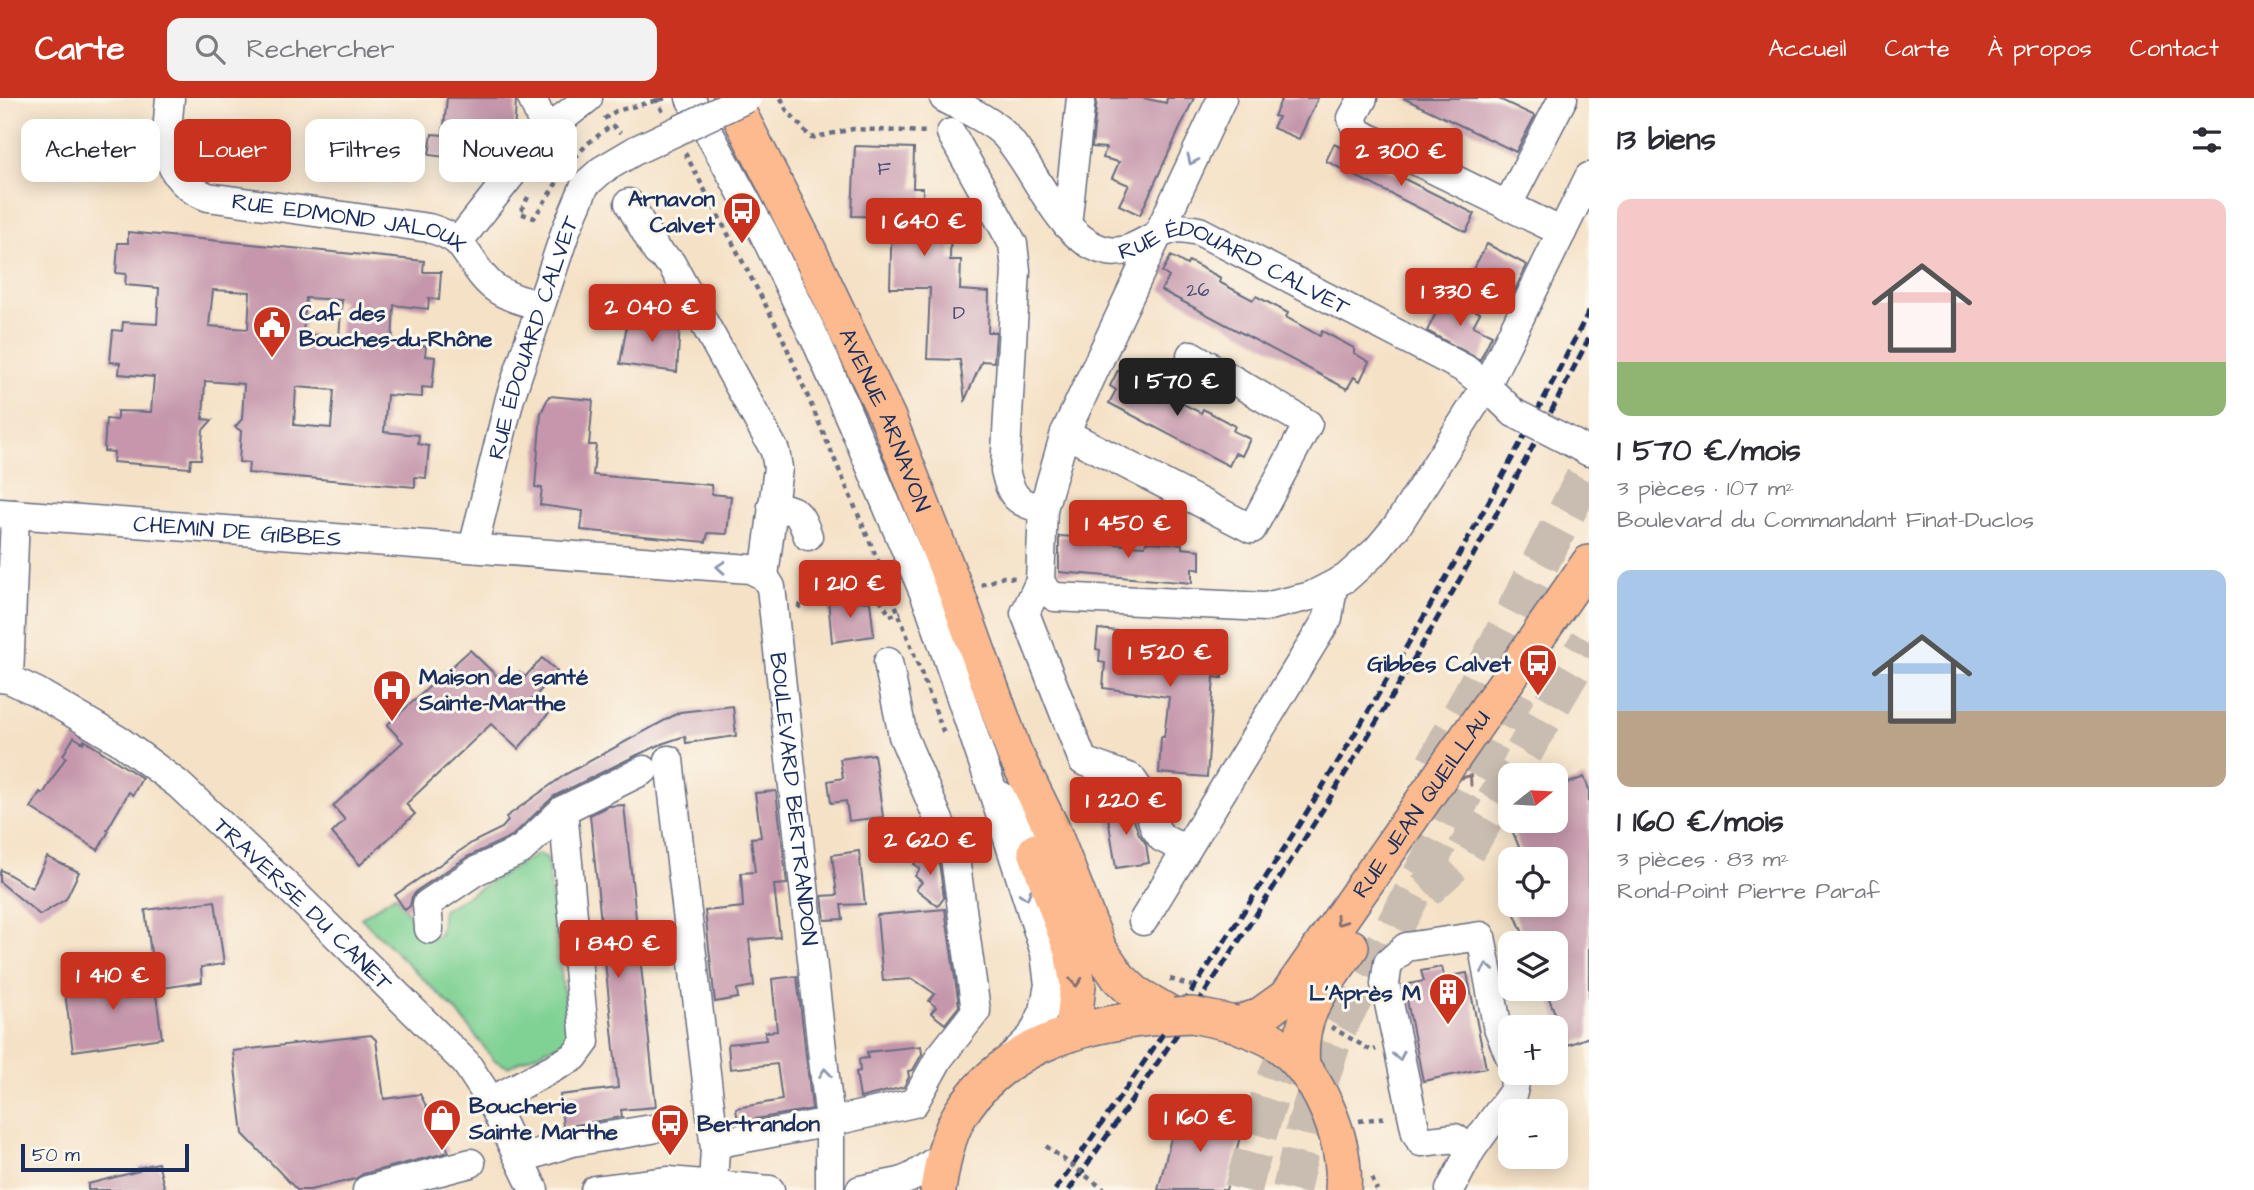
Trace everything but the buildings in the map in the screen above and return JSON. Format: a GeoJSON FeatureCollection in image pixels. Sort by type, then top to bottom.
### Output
{"type":"FeatureCollection","features":[{"type":"Feature","properties":{"kind":"main road","name":"AVENUE ARNAVON"},"geometry":{"type":"LineString","coordinates":[[731,98],[804,241],[888,418],[943,601],[1052,829],[1098,949],[1135,1006],[1174,1016],[1192,1015],[1235,1024]]}},
{"type":"Feature","properties":{"kind":"main road","name":"RUE JEAN QUEILLAU"},"geometry":{"type":"LineString","coordinates":[[1235,1024],[1258,1017],[1286,997],[1585,588]]}},
{"type":"Feature","properties":{"kind":"main road","name":"RUE JEAN QUEILLAU"},"geometry":{"type":"LineString","coordinates":[[1302,1066],[1300,1047],[1308,1012],[1521,703],[1585,588]]}},
{"type":"Feature","properties":{"kind":"main road","name":"AVENUE ARNAVON"},"geometry":{"type":"LineString","coordinates":[[1014,752],[1030,833],[1072,951],[1078,985],[1073,1031]]}},
{"type":"Feature","properties":{"kind":"main road"},"geometry":{"type":"LineString","coordinates":[[938,1190],[944,1155],[960,1114],[991,1076],[1006,1063],[1073,1031],[1135,1006]]}},
{"type":"Feature","properties":{"kind":"main road"},"geometry":{"type":"LineString","coordinates":[[1235,1024],[1275,1042],[1302,1066],[1322,1098],[1336,1136],[1347,1184]]}},
{"type":"Feature","properties":{"kind":"street","name":"RUE EDMOND JALOUX"},"geometry":{"type":"LineString","coordinates":[[170,98],[166,143],[173,171],[189,190],[208,197],[429,228],[445,233],[458,242],[479,272],[496,289],[523,302],[540,305]]}},
{"type":"Feature","properties":{"kind":"street"},"geometry":{"type":"LineString","coordinates":[[532,98],[541,119]]}},
{"type":"Feature","properties":{"kind":"street"},"geometry":{"type":"LineString","coordinates":[[561,119],[588,98]]}},
{"type":"Feature","properties":{"kind":"street"},"geometry":{"type":"LineString","coordinates":[[690,98],[763,233],[943,601],[990,783],[1045,953],[1049,985],[1044,1011],[1032,1036],[1006,1063]]}},
{"type":"Feature","properties":{"kind":"street","name":"RUE ÉDOUARD CALVET"},"geometry":{"type":"LineString","coordinates":[[473,548],[510,398],[566,230],[585,185],[602,170],[636,150],[747,98]]}},
{"type":"Feature","properties":{"kind":"street","name":"RUE ÉDOUARD CALVET"},"geometry":{"type":"LineString","coordinates":[[944,98],[1002,131],[1021,155],[1050,205],[1067,225],[1093,247],[1110,252],[1131,248],[1157,234],[1178,228],[1199,231],[1465,369],[1514,413],[1578,446]]}},
{"type":"Feature","properties":{"kind":"street"},"geometry":{"type":"LineString","coordinates":[[1067,225],[1081,98]]}},
{"type":"Feature","properties":{"kind":"street"},"geometry":{"type":"LineString","coordinates":[[1186,849],[1162,838],[1155,828],[1145,798],[1131,778],[1083,761],[1025,613],[1040,581],[1043,509],[1065,433],[1222,98]]}},
{"type":"Feature","properties":{"kind":"street"},"geometry":{"type":"LineString","coordinates":[[1363,98],[1352,118],[1357,132],[1562,232]]}},
{"type":"Feature","properties":{"kind":"street"},"geometry":{"type":"LineString","coordinates":[[1507,206],[1563,98]]}},
{"type":"Feature","properties":{"kind":"street"},"geometry":{"type":"LineString","coordinates":[[951,133],[1013,244],[1016,270],[1005,470],[1010,492],[1025,505],[1043,509]]}},
{"type":"Feature","properties":{"kind":"street"},"geometry":{"type":"LineString","coordinates":[[1040,581],[1046,591],[1055,597],[1265,607],[1287,603],[1333,586],[1362,565],[1397,526],[1486,386],[1589,177]]}},
{"type":"Feature","properties":{"kind":"street"},"geometry":{"type":"LineString","coordinates":[[458,242],[506,182]]}},
{"type":"Feature","properties":{"kind":"street"},"geometry":{"type":"LineString","coordinates":[[473,548],[750,569],[764,576],[778,468],[775,451],[671,263],[657,253],[629,203]]}},
{"type":"Feature","properties":{"kind":"street"},"geometry":{"type":"LineString","coordinates":[[1065,433],[1252,529],[1308,424],[1191,355]]}},
{"type":"Feature","properties":{"kind":"street"},"geometry":{"type":"LineString","coordinates":[[772,506],[792,509],[800,515],[808,536]]}},
{"type":"Feature","properties":{"kind":"street"},"geometry":{"type":"LineString","coordinates":[[5,678],[7,514]]}},
{"type":"Feature","properties":{"kind":"street","name":"CHEMIN DE GIBBES"},"geometry":{"type":"LineString","coordinates":[[7,514],[473,548]]}},
{"type":"Feature","properties":{"kind":"street","name":"BOULEVARD BERTRANDON"},"geometry":{"type":"LineString","coordinates":[[764,576],[771,587],[830,1122],[830,1190]]}},
{"type":"Feature","properties":{"kind":"street"},"geometry":{"type":"LineString","coordinates":[[1143,921],[1328,618],[1333,586]]}},
{"type":"Feature","properties":{"kind":"street"},"geometry":{"type":"LineString","coordinates":[[715,1149],[724,1142],[914,1103],[939,1058],[976,1011],[955,858],[903,736],[888,662]]}},
{"type":"Feature","properties":{"kind":"street","name":"TRAVERSE DU CANET"},"geometry":{"type":"LineString","coordinates":[[5,678],[37,692],[120,741],[178,784],[288,887],[466,1063],[491,1101],[534,1190]]}},
{"type":"Feature","properties":{"kind":"street"},"geometry":{"type":"LineString","coordinates":[[429,929],[427,904],[476,871],[521,850],[563,810],[657,765],[715,1149],[713,1184]]}},
{"type":"Feature","properties":{"kind":"street"},"geometry":{"type":"LineString","coordinates":[[990,783],[1030,833],[1082,926],[1098,949]]}},
{"type":"Feature","properties":{"kind":"street"},"geometry":{"type":"LineString","coordinates":[[491,1101],[574,1057],[585,1042],[563,810]]}},
{"type":"Feature","properties":{"kind":"street"},"geometry":{"type":"LineString","coordinates":[[1471,1150],[1455,1138],[1421,1142],[1416,1133],[1385,984],[1388,963],[1406,947],[1481,936],[1498,1028]]}},
{"type":"Feature","properties":{"kind":"street"},"geometry":{"type":"LineString","coordinates":[[1450,1190],[1471,1150],[1513,1092],[1514,1085]]}},
{"type":"Feature","properties":{"kind":"street"},"geometry":{"type":"LineString","coordinates":[[520,1159],[572,1142],[652,1129]]}},
{"type":"Feature","properties":{"kind":"street"},"geometry":{"type":"LineString","coordinates":[[860,1190],[912,1177],[944,1155]]}},
{"type":"Feature","properties":{"kind":"street"},"geometry":{"type":"LineString","coordinates":[[367,1190],[444,1181],[471,1164]]}},
{"type":"Feature","properties":{"kind":"street"},"geometry":{"type":"LineString","coordinates":[[596,1190],[641,1187],[669,1181],[770,1190]]}},
{"type":"Feature","properties":{"kind":"path"},"geometry":{"type":"LineString","coordinates":[[780,98],[811,138],[853,129],[951,133]]}},
{"type":"Feature","properties":{"kind":"path"},"geometry":{"type":"LineString","coordinates":[[775,625],[793,614],[811,593],[879,597],[890,616],[943,601],[1003,577]]}},
{"type":"Feature","properties":{"kind":"path"},"geometry":{"type":"LineString","coordinates":[[1322,1022],[1372,1051]]}},
{"type":"Feature","properties":{"kind":"path"},"geometry":{"type":"LineString","coordinates":[[1357,1121],[1393,1116]]}},
{"type":"Feature","properties":{"kind":"path"},"geometry":{"type":"LineString","coordinates":[[1046,1146],[1105,1190]]}},
{"type":"Feature","properties":{"kind":"green space"},"geometry":{"type":"Polygon","coordinates":[[[538,854],[547,858],[569,1039],[508,1067],[494,1060],[458,1013],[361,918],[395,895],[427,940],[440,934],[443,910],[538,854]]]}},
{"type":"Feature","properties":{"kind":"tunnel"},"geometry":{"type":"LineString","coordinates":[[1435,765],[1589,469]]}},
{"type":"Feature","properties":{"kind":"tunnel"},"geometry":{"type":"LineString","coordinates":[[1425,890],[1464,854],[1589,641]]}},
{"type":"Feature","properties":{"kind":"tunnel"},"geometry":{"type":"LineString","coordinates":[[1291,1190],[1306,1124],[1336,1030],[1403,911],[1532,663]]}},
{"type":"Feature","properties":{"kind":"tunnel"},"geometry":{"type":"LineString","coordinates":[[1243,1190],[1275,1082],[1302,1020]]}},
{"type":"Feature","properties":{"kind":"railway"},"geometry":{"type":"LineString","coordinates":[[1055,1190],[1201,978],[1338,761],[1468,538],[1589,311]]}},
{"type":"Feature","properties":{"kind":"railway"},"geometry":{"type":"LineString","coordinates":[[1069,1190],[1211,984],[1345,773],[1472,558],[1589,338]]}},
{"type":"Feature","properties":{"kind":"place","name":"Arnavon Calvet"},"geometry":{"type":"Point","coordinates":[742,245]}},
{"type":"Feature","properties":{"kind":"place","name":"Caf des Bouches-du-Rhône"},"geometry":{"type":"Point","coordinates":[272,359]}},
{"type":"Feature","properties":{"kind":"place","name":"Gibbes Calvet"},"geometry":{"type":"Point","coordinates":[1538,697]}},
{"type":"Feature","properties":{"kind":"place","name":"Maison de santé Sainte-Marthe"},"geometry":{"type":"Point","coordinates":[392,723]}},
{"type":"Feature","properties":{"kind":"place","name":"L'Après M"},"geometry":{"type":"Point","coordinates":[1448,1026]}},
{"type":"Feature","properties":{"kind":"place","name":"Boucherie Sainte Marthe"},"geometry":{"type":"Point","coordinates":[442,1152]}},
{"type":"Feature","properties":{"kind":"place","name":"Bertrandon"},"geometry":{"type":"Point","coordinates":[670,1157]}}]}
